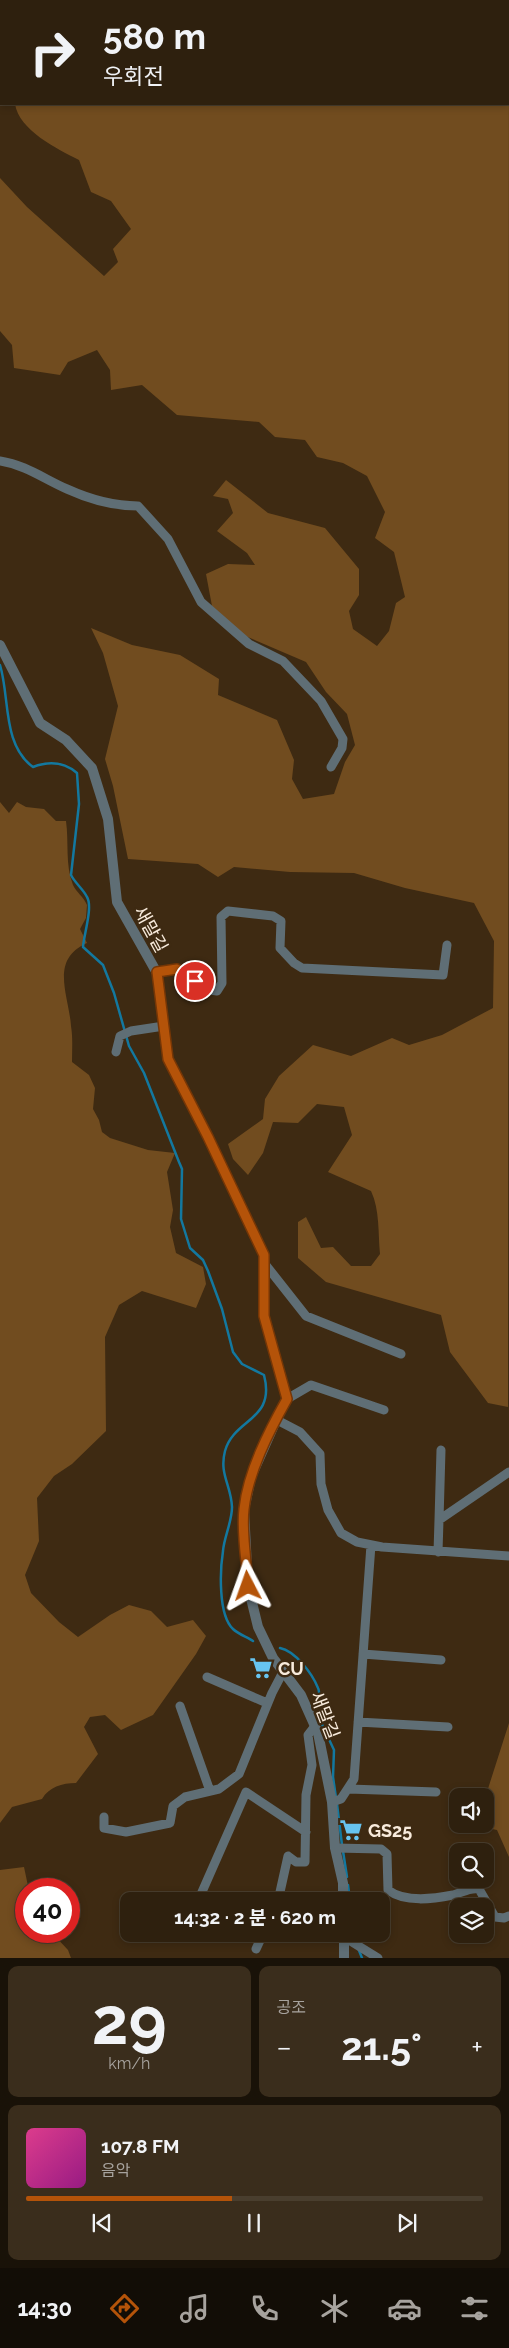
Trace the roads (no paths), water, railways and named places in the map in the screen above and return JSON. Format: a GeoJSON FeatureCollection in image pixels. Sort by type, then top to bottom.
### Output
{"type":"FeatureCollection","features":[{"type":"Feature","properties":{"kind":"street"},"geometry":{"type":"LineString","coordinates":[[0,461],[18,464],[67,489],[118,506],[138,506],[168,539],[201,602],[249,644],[283,661],[321,700],[343,739],[342,748],[331,767]]}},
{"type":"Feature","properties":{"kind":"street","name":"새말길"},"geometry":{"type":"LineString","coordinates":[[0,645],[40,723],[66,740],[92,768],[108,819],[117,902],[157,972],[168,1059],[212,1145],[264,1255],[264,1316],[287,1399],[252,1477],[244,1510],[248,1586],[258,1627],[273,1658],[301,1695],[315,1726],[335,1801],[335,1848],[343,1883],[343,1892]]}},
{"type":"Feature","properties":{"kind":"street"},"geometry":{"type":"LineString","coordinates":[[157,972],[177,969],[210,990],[217,991],[222,983],[221,917],[228,912],[273,916],[281,921],[280,948],[294,964],[302,968],[443,975],[447,945]]}},
{"type":"Feature","properties":{"kind":"street"},"geometry":{"type":"LineString","coordinates":[[116,1052],[120,1036],[129,1032],[164,1026]]}},
{"type":"Feature","properties":{"kind":"street"},"geometry":{"type":"LineString","coordinates":[[265,1264],[306,1316],[401,1354]]}},
{"type":"Feature","properties":{"kind":"street"},"geometry":{"type":"LineString","coordinates":[[287,1399],[311,1385],[384,1410]]}},
{"type":"Feature","properties":{"kind":"street"},"geometry":{"type":"LineString","coordinates":[[277,1420],[300,1432],[320,1454],[322,1484],[328,1510],[341,1533],[357,1542],[371,1545],[438,1552],[509,1556]]}},
{"type":"Feature","properties":{"kind":"street"},"geometry":{"type":"LineString","coordinates":[[438,1552],[441,1450]]}},
{"type":"Feature","properties":{"kind":"street"},"geometry":{"type":"LineString","coordinates":[[439,1520],[509,1472]]}},
{"type":"Feature","properties":{"kind":"street"},"geometry":{"type":"LineString","coordinates":[[335,1801],[348,1789],[354,1779],[371,1545]]}},
{"type":"Feature","properties":{"kind":"street"},"geometry":{"type":"LineString","coordinates":[[363,1654],[441,1660]]}},
{"type":"Feature","properties":{"kind":"street"},"geometry":{"type":"LineString","coordinates":[[104,1817],[104,1828],[126,1832],[170,1823],[173,1806],[185,1797],[219,1789],[239,1774],[267,1703],[283,1672]]}},
{"type":"Feature","properties":{"kind":"street"},"geometry":{"type":"LineString","coordinates":[[207,1677],[267,1703]]}},
{"type":"Feature","properties":{"kind":"street"},"geometry":{"type":"LineString","coordinates":[[180,1706],[210,1791]]}},
{"type":"Feature","properties":{"kind":"street"},"geometry":{"type":"LineString","coordinates":[[358,1722],[448,1727]]}},
{"type":"Feature","properties":{"kind":"street"},"geometry":{"type":"LineString","coordinates":[[280,1892],[288,1856],[296,1862],[306,1862],[306,1795],[312,1765],[308,1735],[315,1726]]}},
{"type":"Feature","properties":{"kind":"street"},"geometry":{"type":"LineString","coordinates":[[348,1789],[436,1792]]}},
{"type":"Feature","properties":{"kind":"street"},"geometry":{"type":"LineString","coordinates":[[202,1892],[246,1792],[306,1832]]}},
{"type":"Feature","properties":{"kind":"street"},"geometry":{"type":"LineString","coordinates":[[335,1848],[381,1849],[387,1854],[388,1890],[397,1897],[432,1898],[453,1895],[474,1888],[479,1890],[495,1916],[504,1918],[509,1916]]}},
{"type":"Feature","properties":{"kind":"street"},"geometry":{"type":"LineString","coordinates":[[256,1949],[259,1942]]}},
{"type":"Feature","properties":{"kind":"street"},"geometry":{"type":"LineString","coordinates":[[344,1942],[344,1958]]}},
{"type":"Feature","properties":{"kind":"street"},"geometry":{"type":"LineString","coordinates":[[353,1942],[378,1958]]}},
{"type":"Feature","properties":{"kind":"waterway"},"geometry":{"type":"LineString","coordinates":[[0,665],[12,733],[16,746],[23,758],[33,767],[51,763],[62,765],[77,773],[79,804],[71,875],[89,901],[89,914],[83,947],[103,965],[114,993],[129,1046],[144,1073],[182,1169],[181,1219],[190,1248],[203,1260],[208,1271],[222,1309],[233,1352],[242,1364],[264,1375],[266,1390],[264,1402],[259,1411],[230,1440],[225,1451],[223,1466],[232,1507],[222,1559],[222,1603],[228,1622],[233,1629],[253,1641]]}},
{"type":"Feature","properties":{"kind":"waterway"},"geometry":{"type":"LineString","coordinates":[[280,1648],[291,1653],[307,1670],[319,1690],[319,1704]]}},
{"type":"Feature","properties":{"kind":"waterway"},"geometry":{"type":"LineString","coordinates":[[319,1718],[334,1750],[333,1777],[336,1798]]}},
{"type":"Feature","properties":{"kind":"waterway"},"geometry":{"type":"LineString","coordinates":[[337,1804],[342,1845]]}},
{"type":"Feature","properties":{"kind":"waterway"},"geometry":{"type":"LineString","coordinates":[[343,1851],[347,1877]]}},
{"type":"Feature","properties":{"kind":"waterway"},"geometry":{"type":"LineString","coordinates":[[348,1885],[349,1892]]}},
{"type":"Feature","properties":{"kind":"waterway"},"geometry":{"type":"LineString","coordinates":[[358,1948],[362,1958]]}},
{"type":"Feature","properties":{"kind":"place","name":"CU"},"geometry":{"type":"Point","coordinates":[261,1668]}},
{"type":"Feature","properties":{"kind":"place","name":"GS25"},"geometry":{"type":"Point","coordinates":[351,1830]}}]}
